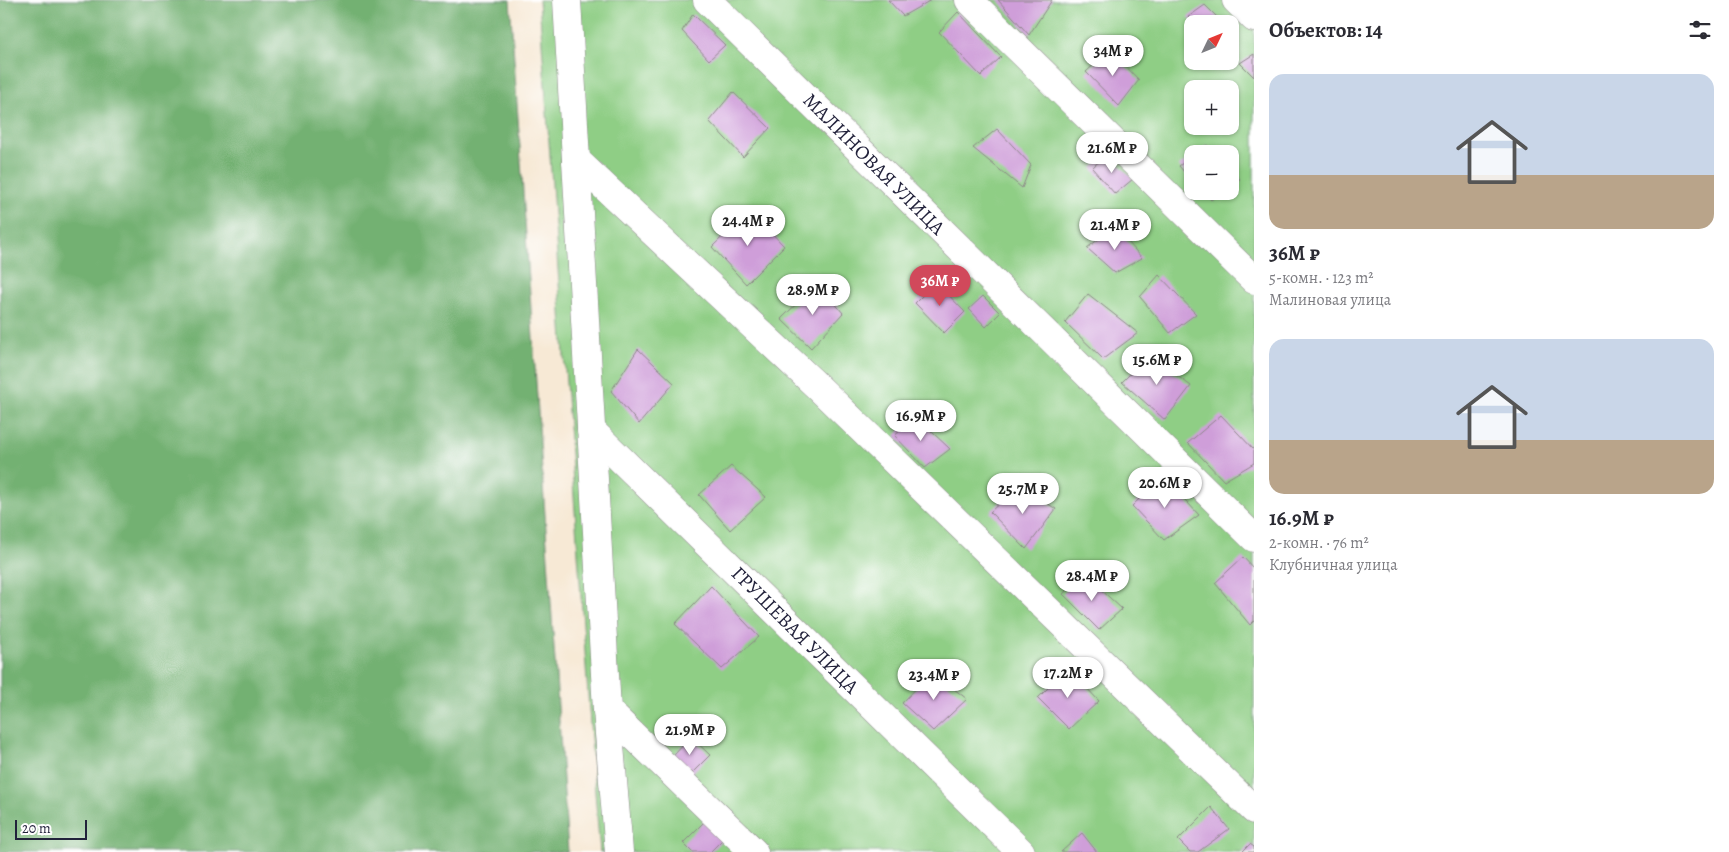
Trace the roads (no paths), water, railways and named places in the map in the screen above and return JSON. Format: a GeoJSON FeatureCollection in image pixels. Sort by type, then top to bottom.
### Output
{"type":"FeatureCollection","features":[{"type":"Feature","properties":{"kind":"street"},"geometry":{"type":"LineString","coordinates":[[566,0],[607,710],[619,852]]}},
{"type":"Feature","properties":{"kind":"street","name":"МАЛИНОВАЯ УЛИЦА"},"geometry":{"type":"LineString","coordinates":[[707,0],[1254,538]]}},
{"type":"Feature","properties":{"kind":"street"},"geometry":{"type":"LineString","coordinates":[[969,0],[1254,280]]}},
{"type":"Feature","properties":{"kind":"street"},"geometry":{"type":"LineString","coordinates":[[1236,0],[1254,18]]}},
{"type":"Feature","properties":{"kind":"street"},"geometry":{"type":"LineString","coordinates":[[576,160],[818,387],[1254,810]]}},
{"type":"Feature","properties":{"kind":"street","name":"ГРУШЕВАЯ УЛИЦА"},"geometry":{"type":"LineString","coordinates":[[591,430],[1020,852]]}},
{"type":"Feature","properties":{"kind":"street"},"geometry":{"type":"LineString","coordinates":[[607,710],[754,852]]}}]}
